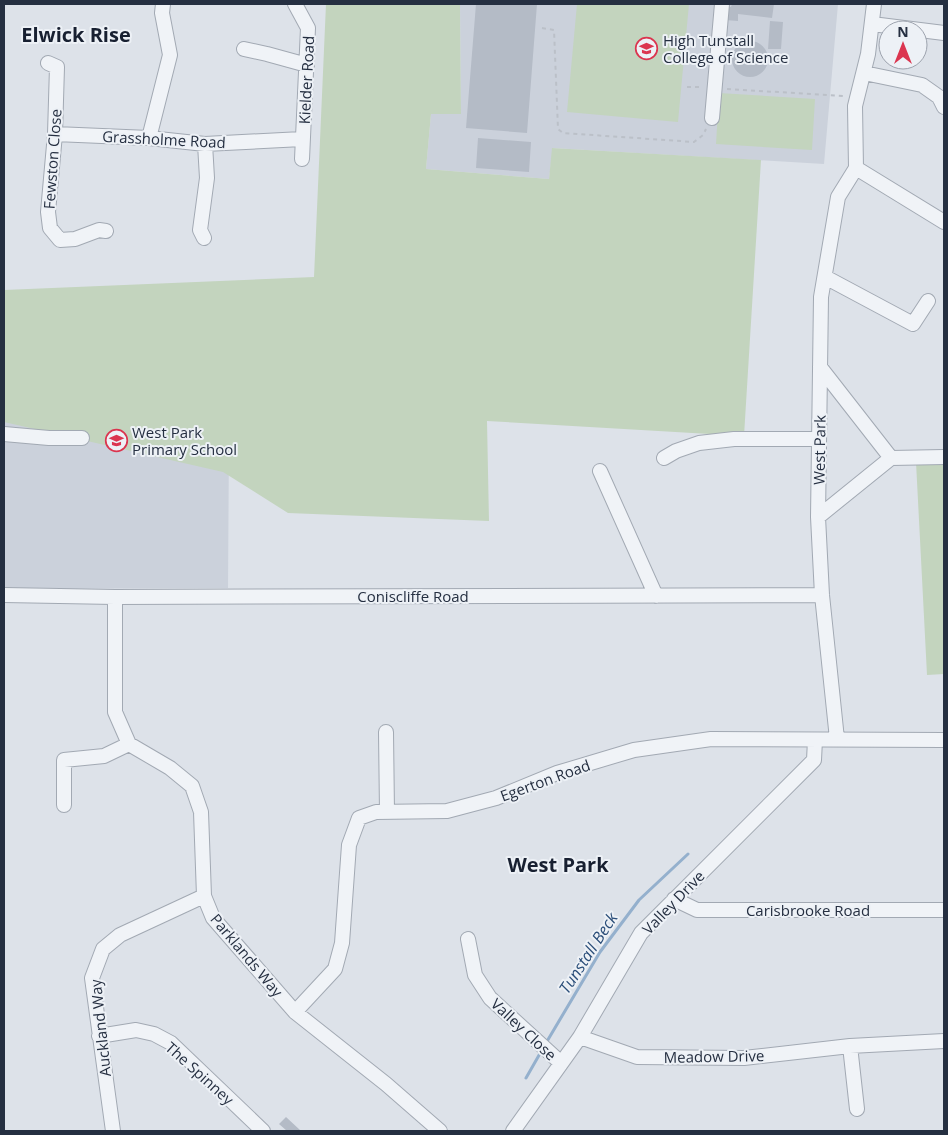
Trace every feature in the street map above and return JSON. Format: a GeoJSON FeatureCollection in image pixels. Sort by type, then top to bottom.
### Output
{"type":"FeatureCollection","features":[{"type":"Feature","properties":{"kind":"street"},"geometry":{"type":"LineString","coordinates":[[149,138],[170,55],[162,13],[164,4]]}},
{"type":"Feature","properties":{"kind":"street","name":"Kielder Road"},"geometry":{"type":"LineString","coordinates":[[295,4],[308,28],[302,159]]}},
{"type":"Feature","properties":{"kind":"street"},"geometry":{"type":"LineString","coordinates":[[712,118],[722,4]]}},
{"type":"Feature","properties":{"kind":"street"},"geometry":{"type":"LineString","coordinates":[[874,4],[868,54],[855,106],[856,168],[944,222]]}},
{"type":"Feature","properties":{"kind":"street"},"geometry":{"type":"LineString","coordinates":[[872,24],[944,33]]}},
{"type":"Feature","properties":{"kind":"street"},"geometry":{"type":"LineString","coordinates":[[244,50],[307,65]]}},
{"type":"Feature","properties":{"kind":"street","name":"Fewston Close"},"geometry":{"type":"LineString","coordinates":[[48,63],[57,67],[55,134],[48,212],[50,228],[60,240],[75,239],[99,230],[106,231]]}},
{"type":"Feature","properties":{"kind":"street"},"geometry":{"type":"LineString","coordinates":[[864,74],[922,85],[938,97],[944,107]]}},
{"type":"Feature","properties":{"kind":"street","name":"Grassholme Road"},"geometry":{"type":"LineString","coordinates":[[55,134],[149,138],[205,144],[302,139]]}},
{"type":"Feature","properties":{"kind":"street"},"geometry":{"type":"LineString","coordinates":[[204,238],[200,230],[207,178],[205,144]]}},
{"type":"Feature","properties":{"kind":"street","name":"West Park"},"geometry":{"type":"LineString","coordinates":[[837,739],[822,595],[818,516],[822,297],[838,197],[856,168]]}},
{"type":"Feature","properties":{"kind":"street"},"geometry":{"type":"LineString","coordinates":[[825,277],[913,324],[928,301]]}},
{"type":"Feature","properties":{"kind":"street"},"geometry":{"type":"LineString","coordinates":[[820,367],[891,458]]}},
{"type":"Feature","properties":{"kind":"street"},"geometry":{"type":"LineString","coordinates":[[4,434],[49,438],[82,438]]}},
{"type":"Feature","properties":{"kind":"street"},"geometry":{"type":"LineString","coordinates":[[664,458],[676,451],[699,443],[734,439],[819,440]]}},
{"type":"Feature","properties":{"kind":"street"},"geometry":{"type":"LineString","coordinates":[[818,516],[891,458],[944,457]]}},
{"type":"Feature","properties":{"kind":"street"},"geometry":{"type":"LineString","coordinates":[[600,471],[656,596]]}},
{"type":"Feature","properties":{"kind":"street","name":"Coniscliffe Road"},"geometry":{"type":"LineString","coordinates":[[4,595],[115,598],[822,595]]}},
{"type":"Feature","properties":{"kind":"street"},"geometry":{"type":"LineString","coordinates":[[64,805],[64,760],[104,756],[129,744],[115,712],[115,598]]}},
{"type":"Feature","properties":{"kind":"street"},"geometry":{"type":"LineString","coordinates":[[386,732],[387,812]]}},
{"type":"Feature","properties":{"kind":"street","name":"Egerton Road"},"geometry":{"type":"LineString","coordinates":[[295,1012],[335,969],[342,942],[349,845],[359,818],[376,812],[447,811],[496,798],[557,773],[634,750],[711,740],[944,740]]}},
{"type":"Feature","properties":{"kind":"street","name":"Valley Drive"},"geometry":{"type":"LineString","coordinates":[[514,1131],[580,1036],[641,933],[814,760],[815,740]]}},
{"type":"Feature","properties":{"kind":"street","name":"Parklands Way"},"geometry":{"type":"LineString","coordinates":[[129,744],[170,768],[192,786],[201,812],[204,896],[213,918],[295,1012],[386,1084],[440,1131]]}},
{"type":"Feature","properties":{"kind":"street","name":"Auckland Way"},"geometry":{"type":"LineString","coordinates":[[113,1131],[92,978],[103,949],[120,936],[204,896]]}},
{"type":"Feature","properties":{"kind":"street","name":"Carisbrooke Road"},"geometry":{"type":"LineString","coordinates":[[674,899],[697,910],[944,910]]}},
{"type":"Feature","properties":{"kind":"street","name":"Valley Close"},"geometry":{"type":"LineString","coordinates":[[468,939],[475,975],[490,998],[561,1063]]}},
{"type":"Feature","properties":{"kind":"street","name":"The Spinney"},"geometry":{"type":"LineString","coordinates":[[99,1036],[136,1030],[154,1034],[171,1043],[263,1131]]}},
{"type":"Feature","properties":{"kind":"street","name":"Meadow Drive"},"geometry":{"type":"LineString","coordinates":[[580,1036],[637,1057],[744,1058],[850,1046],[944,1041]]}},
{"type":"Feature","properties":{"kind":"street"},"geometry":{"type":"LineString","coordinates":[[850,1046],[857,1109]]}},
{"type":"Feature","properties":{"kind":"path"},"geometry":{"type":"LineString","coordinates":[[542,28],[554,30],[558,129],[563,133],[694,142],[703,135],[712,118]]}},
{"type":"Feature","properties":{"kind":"path"},"geometry":{"type":"LineString","coordinates":[[687,86],[849,96]]}},
{"type":"Feature","properties":{"kind":"shaded area","name":"High Tunstall College of Science"},"geometry":{"type":"Polygon","coordinates":[[[460,4],[838,4],[824,164],[553,148],[549,179],[426,169],[431,114],[461,114],[460,4]]]}},
{"type":"Feature","properties":{"kind":"shaded area","name":"West Park Primary School"},"geometry":{"type":"Polygon","coordinates":[[[230,288],[228,588],[4,589],[4,294],[230,288]]]}},
{"type":"Feature","properties":{"kind":"green space"},"geometry":{"type":"Polygon","coordinates":[[[326,4],[460,4],[461,114],[431,114],[426,169],[549,179],[552,148],[761,160],[744,436],[487,421],[489,521],[288,513],[223,472],[4,422],[4,290],[314,277],[326,4]]]}},
{"type":"Feature","properties":{"kind":"green space"},"geometry":{"type":"Polygon","coordinates":[[[577,4],[689,4],[678,122],[567,112],[577,4]]]}},
{"type":"Feature","properties":{"kind":"green space"},"geometry":{"type":"Polygon","coordinates":[[[719,93],[815,99],[812,150],[716,144],[719,93]]]}},
{"type":"Feature","properties":{"kind":"green space"},"geometry":{"type":"Polygon","coordinates":[[[916,462],[944,462],[944,674],[927,675],[916,462]]]}},
{"type":"Feature","properties":{"kind":"building"},"geometry":{"type":"Polygon","coordinates":[[[476,4],[537,4],[527,133],[466,128],[476,4]]]}},
{"type":"Feature","properties":{"kind":"building"},"geometry":{"type":"Polygon","coordinates":[[[732,4],[774,4],[772,18],[738,14],[738,21],[725,20],[726,6],[731,7],[732,4]]]}},
{"type":"Feature","properties":{"kind":"building"},"geometry":{"type":"Polygon","coordinates":[[[770,21],[783,22],[781,49],[768,49],[770,21]]]}},
{"type":"Feature","properties":{"kind":"building"},"geometry":{"type":"Polygon","coordinates":[[[750,41],[763,46],[768,59],[763,72],[750,77],[737,72],[732,59],[737,46],[750,41]]]}},
{"type":"Feature","properties":{"kind":"building"},"geometry":{"type":"Polygon","coordinates":[[[478,138],[531,142],[529,172],[476,168],[478,138]]]}},
{"type":"Feature","properties":{"kind":"building"},"geometry":{"type":"Polygon","coordinates":[[[286,1117],[299,1131],[287,1131],[279,1124],[286,1117]]]}},
{"type":"Feature","properties":{"kind":"waterway","name":"Tunstall Beck"},"geometry":{"type":"LineString","coordinates":[[546,1043],[600,952],[639,900],[688,854]]}},
{"type":"Feature","properties":{"kind":"waterway","name":"Tunstall Beck"},"geometry":{"type":"LineString","coordinates":[[526,1078],[542,1050]]}},
{"type":"Feature","properties":{"kind":"place","name":"High Tunstall College of Science"},"geometry":{"type":"Point","coordinates":[647,49]}},
{"type":"Feature","properties":{"kind":"place","name":"West Park Primary School"},"geometry":{"type":"Point","coordinates":[116,441]}},
{"type":"Feature","properties":{"kind":"district","name":"Elwick Rise"},"geometry":{"type":"Point","coordinates":[76,34]}},
{"type":"Feature","properties":{"kind":"district","name":"West Park"},"geometry":{"type":"Point","coordinates":[558,864]}}]}
